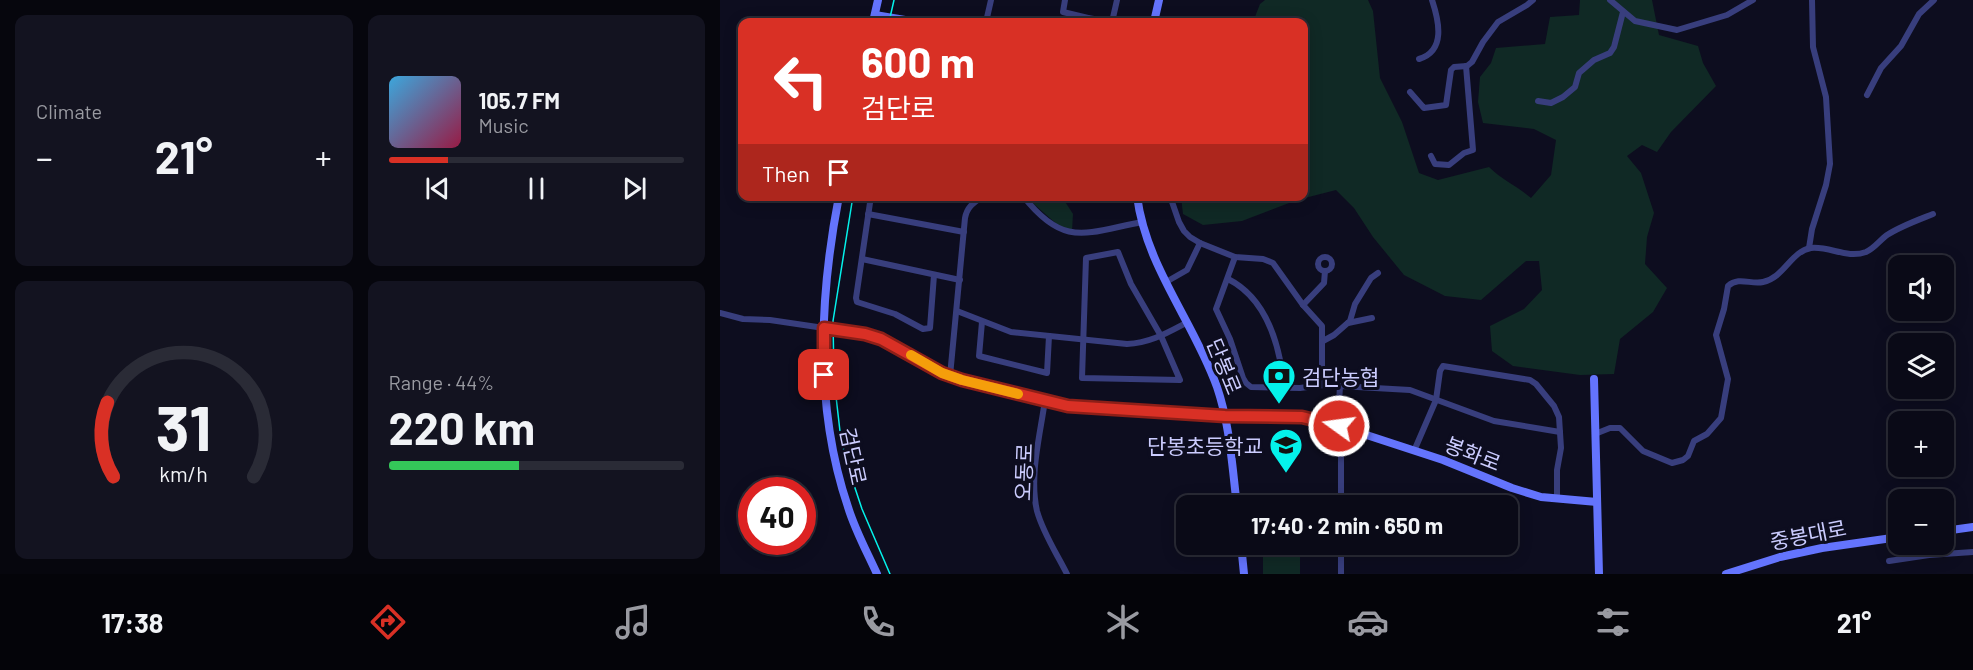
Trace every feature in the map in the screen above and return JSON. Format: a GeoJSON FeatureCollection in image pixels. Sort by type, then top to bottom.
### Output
{"type":"FeatureCollection","features":[{"type":"Feature","properties":{"kind":"street"},"geometry":{"type":"LineString","coordinates":[[874,18],[878,0]]}},
{"type":"Feature","properties":{"kind":"street"},"geometry":{"type":"LineString","coordinates":[[987,18],[991,0]]}},
{"type":"Feature","properties":{"kind":"street"},"geometry":{"type":"LineString","coordinates":[[1065,0],[1063,12],[1082,18]]}},
{"type":"Feature","properties":{"kind":"street"},"geometry":{"type":"LineString","coordinates":[[1113,18],[1117,0]]}},
{"type":"Feature","properties":{"kind":"street"},"geometry":{"type":"LineString","coordinates":[[1155,18],[1159,0]]}},
{"type":"Feature","properties":{"kind":"street"},"geometry":{"type":"LineString","coordinates":[[1419,59],[1429,56],[1436,47],[1437,23],[1432,0]]}},
{"type":"Feature","properties":{"kind":"street"},"geometry":{"type":"LineString","coordinates":[[1410,92],[1424,108],[1446,105],[1451,70],[1472,62],[1498,22],[1533,0]]}},
{"type":"Feature","properties":{"kind":"street"},"geometry":{"type":"LineString","coordinates":[[1610,0],[1635,21],[1677,30],[1727,15],[1753,0]]}},
{"type":"Feature","properties":{"kind":"street"},"geometry":{"type":"LineString","coordinates":[[1809,248],[1830,164],[1826,97],[1814,47],[1812,0]]}},
{"type":"Feature","properties":{"kind":"street"},"geometry":{"type":"LineString","coordinates":[[1867,95],[1881,68],[1901,46],[1919,14],[1934,0]]}},
{"type":"Feature","properties":{"kind":"street"},"geometry":{"type":"LineString","coordinates":[[1538,101],[1551,103],[1563,97],[1575,87],[1579,73],[1594,60],[1610,53],[1614,47],[1623,12]]}},
{"type":"Feature","properties":{"kind":"street"},"geometry":{"type":"LineString","coordinates":[[1431,156],[1435,164],[1449,165],[1464,153],[1473,150],[1466,66]]}},
{"type":"Feature","properties":{"kind":"street","name":"검단로"},"geometry":{"type":"LineString","coordinates":[[838,201],[829,249],[824,328],[826,407],[832,448],[848,509],[877,574]]}},
{"type":"Feature","properties":{"kind":"street"},"geometry":{"type":"LineString","coordinates":[[870,201],[857,302],[895,314],[923,329],[930,328],[934,275]]}},
{"type":"Feature","properties":{"kind":"street"},"geometry":{"type":"LineString","coordinates":[[950,376],[967,210],[975,201]]}},
{"type":"Feature","properties":{"kind":"street"},"geometry":{"type":"LineString","coordinates":[[1028,201],[1053,227],[1063,231],[1083,234],[1142,222]]}},
{"type":"Feature","properties":{"kind":"street","name":"단봉로"},"geometry":{"type":"LineString","coordinates":[[1138,201],[1154,260],[1217,386],[1225,416],[1236,495]]}},
{"type":"Feature","properties":{"kind":"street"},"geometry":{"type":"LineString","coordinates":[[1172,201],[1184,231],[1200,243],[1235,257],[1266,260],[1273,263],[1303,305],[1322,326],[1322,385]]}},
{"type":"Feature","properties":{"kind":"street"},"geometry":{"type":"LineString","coordinates":[[868,214],[964,232]]}},
{"type":"Feature","properties":{"kind":"street"},"geometry":{"type":"LineString","coordinates":[[1595,434],[1610,428],[1620,428],[1642,451],[1672,463],[1683,460],[1688,456],[1694,441],[1707,434],[1722,416],[1728,379],[1716,335],[1728,286],[1737,280],[1763,282],[1776,276],[1796,256],[1809,248],[1847,254],[1866,252],[1893,232],[1933,214]]}},
{"type":"Feature","properties":{"kind":"street"},"geometry":{"type":"LineString","coordinates":[[1166,282],[1187,270],[1200,243]]}},
{"type":"Feature","properties":{"kind":"street"},"geometry":{"type":"LineString","coordinates":[[1118,252],[1131,284],[1161,336],[1180,380],[1082,378],[1083,340],[1086,258],[1118,252]]}},
{"type":"Feature","properties":{"kind":"street"},"geometry":{"type":"LineString","coordinates":[[1235,257],[1216,312],[1230,339],[1243,378],[1251,387],[1300,388],[1322,385],[1410,390],[1494,421],[1560,432]]}},
{"type":"Feature","properties":{"kind":"street"},"geometry":{"type":"LineString","coordinates":[[862,259],[960,280]]}},
{"type":"Feature","properties":{"kind":"street"},"geometry":{"type":"LineString","coordinates":[[1303,305],[1324,283],[1325,271]]}},
{"type":"Feature","properties":{"kind":"street"},"geometry":{"type":"LineString","coordinates":[[1323,340],[1332,337],[1352,317],[1355,304],[1371,278],[1378,273]]}},
{"type":"Feature","properties":{"kind":"street"},"geometry":{"type":"LineString","coordinates":[[1228,279],[1242,289],[1257,305],[1273,332],[1282,363],[1284,387]]}},
{"type":"Feature","properties":{"kind":"street"},"geometry":{"type":"LineString","coordinates":[[957,311],[1011,332],[1134,344],[1161,336],[1186,323]]}},
{"type":"Feature","properties":{"kind":"street"},"geometry":{"type":"LineString","coordinates":[[720,313],[743,319],[770,320],[824,328]]}},
{"type":"Feature","properties":{"kind":"street"},"geometry":{"type":"LineString","coordinates":[[1347,323],[1372,318]]}},
{"type":"Feature","properties":{"kind":"street"},"geometry":{"type":"LineString","coordinates":[[982,322],[979,356],[1047,373],[1049,336]]}},
{"type":"Feature","properties":{"kind":"street","name":"봉화로"},"geometry":{"type":"LineString","coordinates":[[824,328],[865,334],[881,339],[950,376],[1068,406],[1225,416],[1302,417],[1339,426],[1414,451],[1512,488],[1540,496],[1597,502]]}},
{"type":"Feature","properties":{"kind":"street"},"geometry":{"type":"LineString","coordinates":[[1414,451],[1436,400],[1440,371],[1443,366],[1532,381],[1556,409],[1561,452],[1557,470],[1557,498]]}},
{"type":"Feature","properties":{"kind":"street"},"geometry":{"type":"LineString","coordinates":[[1594,379],[1599,574]]}},
{"type":"Feature","properties":{"kind":"street"},"geometry":{"type":"LineString","coordinates":[[1340,386],[1341,495]]}},
{"type":"Feature","properties":{"kind":"street","name":"오동로"},"geometry":{"type":"LineString","coordinates":[[1045,400],[1035,478],[1036,501],[1043,528],[1067,574]]}},
{"type":"Feature","properties":{"kind":"street"},"geometry":{"type":"LineString","coordinates":[[1954,530],[1973,527]]}},
{"type":"Feature","properties":{"kind":"street","name":"중봉대로"},"geometry":{"type":"LineString","coordinates":[[1726,574],[1780,557],[1822,548],[1888,539]]}},
{"type":"Feature","properties":{"kind":"street"},"geometry":{"type":"LineString","coordinates":[[1889,561],[1973,552]]}},
{"type":"Feature","properties":{"kind":"street"},"geometry":{"type":"LineString","coordinates":[[1242,555],[1244,574]]}},
{"type":"Feature","properties":{"kind":"street"},"geometry":{"type":"LineString","coordinates":[[1341,555],[1341,574]]}},
{"type":"Feature","properties":{"kind":"green space"},"geometry":{"type":"Polygon","coordinates":[[[1265,0],[1368,0],[1373,11],[1380,78],[1402,122],[1419,173],[1438,180],[1489,167],[1531,198],[1551,175],[1556,140],[1534,129],[1483,123],[1478,102],[1480,77],[1491,63],[1496,48],[1545,44],[1550,17],[1579,15],[1580,0],[1652,0],[1659,35],[1698,46],[1703,63],[1716,86],[1671,132],[1657,152],[1642,145],[1627,156],[1641,173],[1654,213],[1647,237],[1645,264],[1667,288],[1653,312],[1620,339],[1614,374],[1580,375],[1513,366],[1492,351],[1490,326],[1524,309],[1542,290],[1539,261],[1526,261],[1481,300],[1445,296],[1404,275],[1373,237],[1354,208],[1336,190],[1308,197],[1308,18],[1255,18],[1260,4],[1265,0]]]}},
{"type":"Feature","properties":{"kind":"green space"},"geometry":{"type":"Polygon","coordinates":[[[1031,201],[1065,201],[1073,214],[1072,231],[1060,227],[1031,201]]]}},
{"type":"Feature","properties":{"kind":"green space"},"geometry":{"type":"Polygon","coordinates":[[[1181,201],[1294,201],[1242,221],[1203,225],[1183,214],[1181,201]]]}},
{"type":"Feature","properties":{"kind":"green space"},"geometry":{"type":"Polygon","coordinates":[[[1263,555],[1300,555],[1300,574],[1263,574],[1263,555]]]}},
{"type":"Feature","properties":{"kind":"tram line"},"geometry":{"type":"LineString","coordinates":[[890,18],[894,0]]}},
{"type":"Feature","properties":{"kind":"tram line"},"geometry":{"type":"LineString","coordinates":[[852,201],[833,321],[834,379],[841,440],[852,479],[862,509],[890,574]]}},
{"type":"Feature","properties":{"kind":"slow traffic"},"geometry":{"type":"LineString","coordinates":[[911,355],[942,373],[1018,394]]}},
{"type":"Feature","properties":{"kind":"place","name":"검단농협"},"geometry":{"type":"Point","coordinates":[1279,405]}},
{"type":"Feature","properties":{"kind":"place","name":"단봉초등학교"},"geometry":{"type":"Point","coordinates":[1286,474]}},
{"type":"Feature","properties":{"kind":"route"},"geometry":{"type":"LineString","coordinates":[[824,375],[824,328],[865,334],[881,339],[942,373],[962,380],[1068,406],[1225,416],[1302,417],[1339,426]]}}]}
